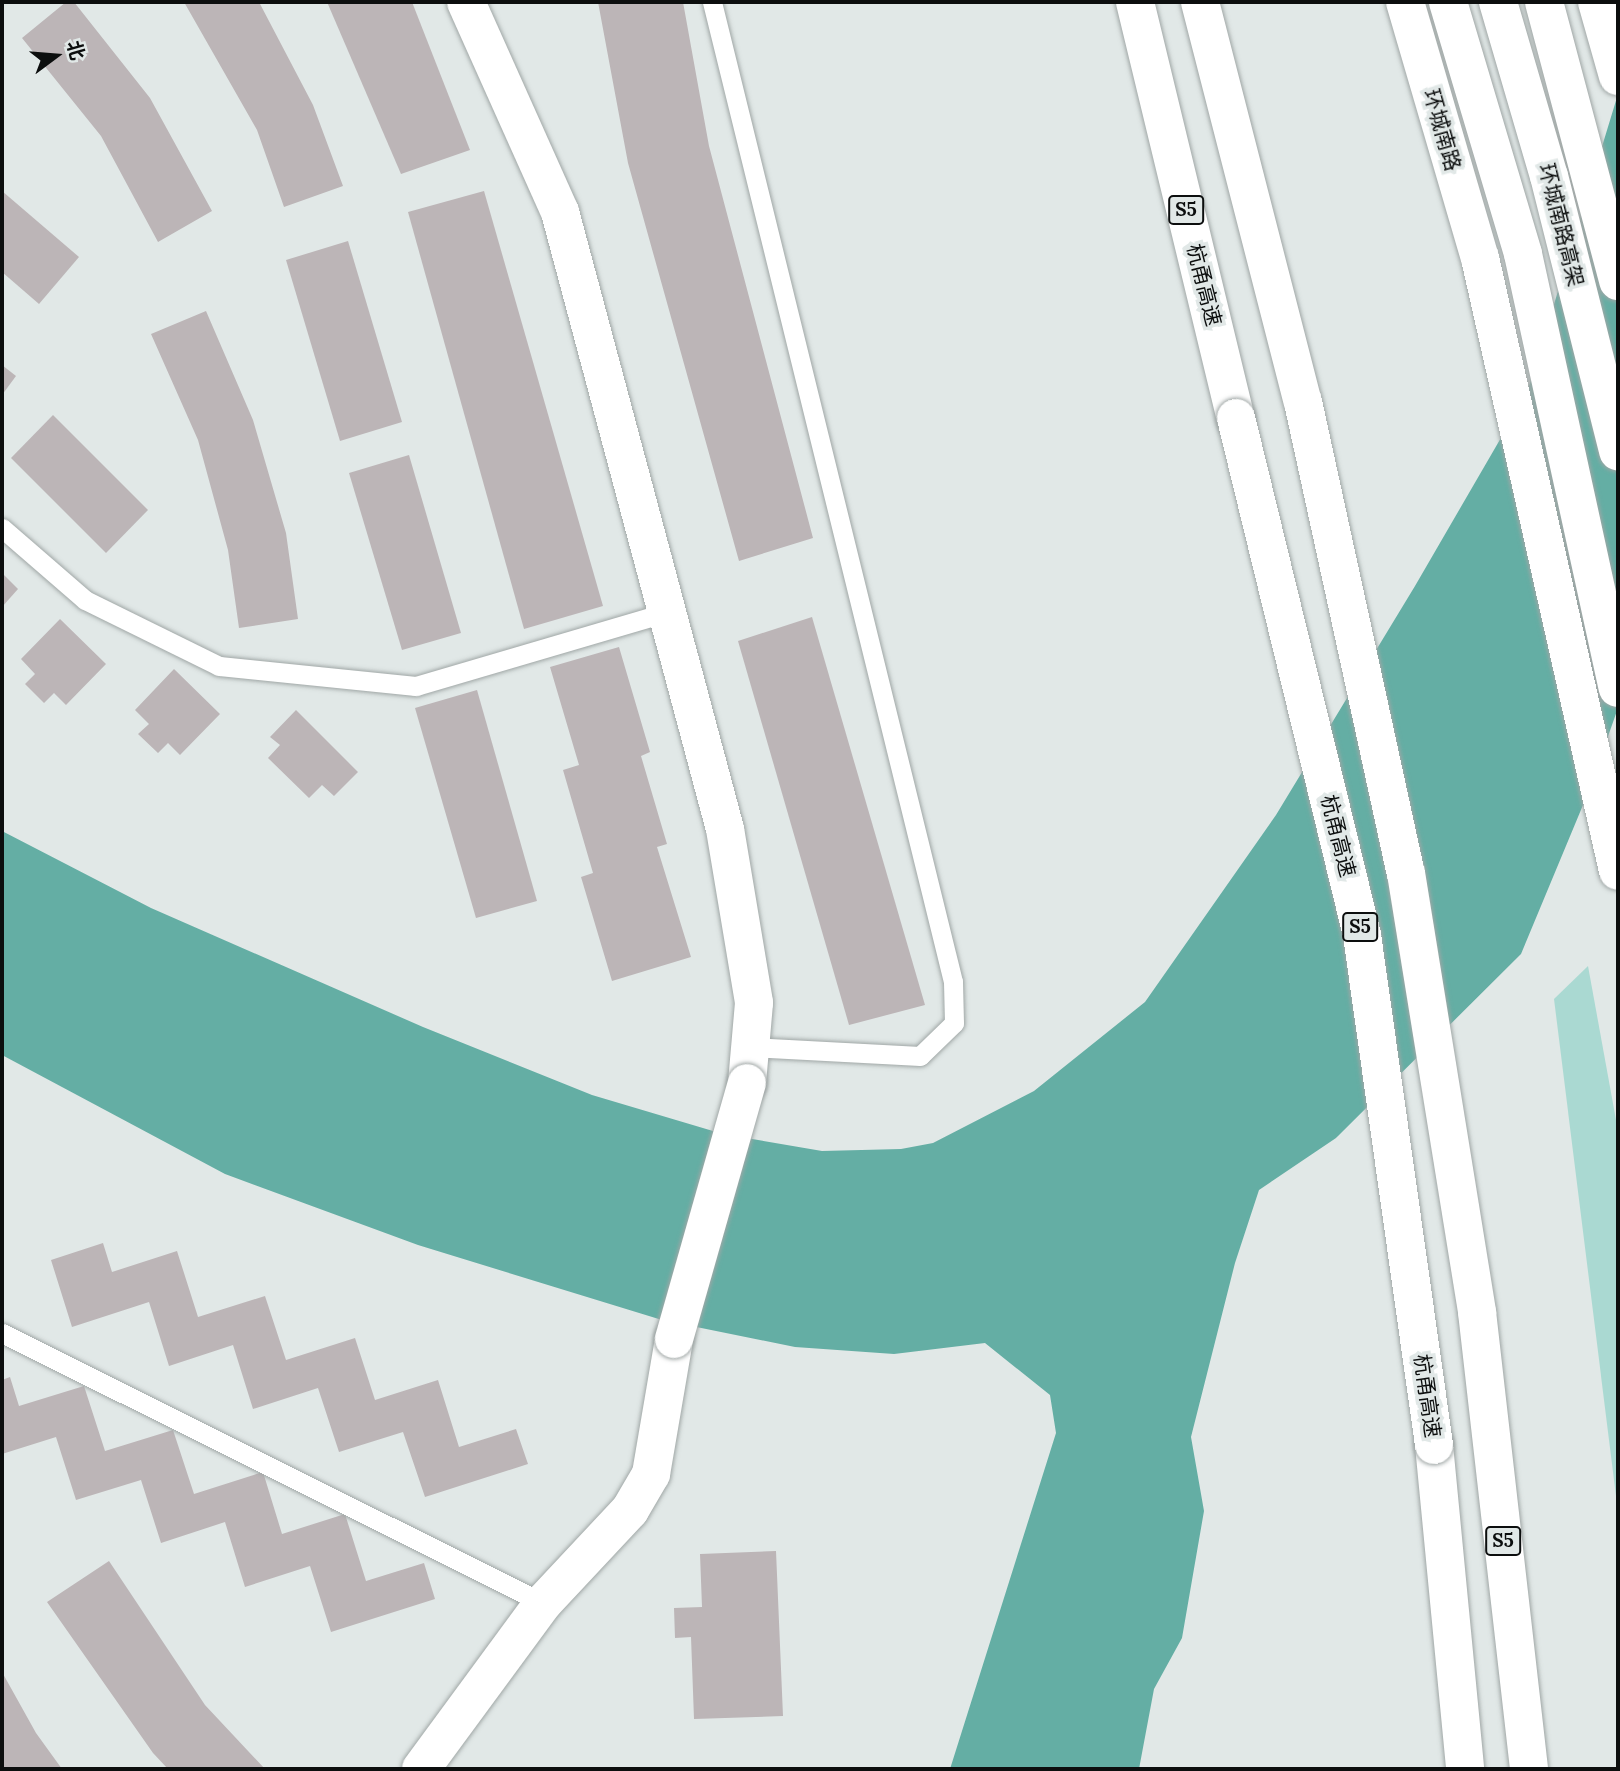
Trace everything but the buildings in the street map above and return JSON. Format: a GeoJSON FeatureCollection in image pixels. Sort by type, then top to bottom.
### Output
{"type":"FeatureCollection","features":[{"type":"Feature","properties":{"kind":"main road"},"geometry":{"type":"LineString","coordinates":[[421,1769],[543,1603],[630,1510],[651,1474],[674,1339],[749,1065],[754,1003],[725,829],[560,212],[466,2]]}},
{"type":"Feature","properties":{"kind":"main road","name":"杭甬高速"},"geometry":{"type":"LineString","coordinates":[[1135,2],[1362,935],[1434,1445],[1465,1769]]}},
{"type":"Feature","properties":{"kind":"main road","name":"S5"},"geometry":{"type":"LineString","coordinates":[[1200,2],[1303,402],[1406,873],[1477,1312],[1529,1769]]}},
{"type":"Feature","properties":{"kind":"main road","name":"环城南路"},"geometry":{"type":"LineString","coordinates":[[1405,2],[1480,258],[1618,871]]}},
{"type":"Feature","properties":{"kind":"main road"},"geometry":{"type":"LineString","coordinates":[[1448,2],[1522,254],[1618,688]]}},
{"type":"Feature","properties":{"kind":"main road","name":"环城南路高架"},"geometry":{"type":"LineString","coordinates":[[1498,2],[1549,176],[1618,451]]}},
{"type":"Feature","properties":{"kind":"main road","name":"环城南路高架"},"geometry":{"type":"LineString","coordinates":[[1544,2],[1618,281]]}},
{"type":"Feature","properties":{"kind":"main road"},"geometry":{"type":"LineString","coordinates":[[1602,17],[1618,76]]}},
{"type":"Feature","properties":{"kind":"lane"},"geometry":{"type":"LineString","coordinates":[[712,2],[953,982],[954,1023],[920,1056],[749,1065]]}},
{"type":"Feature","properties":{"kind":"lane"},"geometry":{"type":"LineString","coordinates":[[2,528],[85,600],[219,666],[416,686],[667,612]]}},
{"type":"Feature","properties":{"kind":"lane"},"geometry":{"type":"LineString","coordinates":[[2,1333],[543,1603]]}},
{"type":"Feature","properties":{"kind":"shaded area"},"geometry":{"type":"Polygon","coordinates":[[[1618,94],[1618,708],[1588,793],[1521,954],[1336,1138],[1259,1190],[1235,1263],[1191,1437],[1204,1511],[1182,1638],[1154,1689],[1139,1769],[950,1769],[1056,1433],[1050,1395],[985,1343],[894,1354],[795,1347],[662,1320],[418,1245],[225,1174],[2,1055],[2,831],[151,908],[423,1027],[592,1095],[723,1134],[822,1151],[901,1149],[933,1143],[1034,1091],[1145,1002],[1276,815],[1415,586],[1527,393],[1618,94]]]}},
{"type":"Feature","properties":{"kind":"shaded area"},"geometry":{"type":"Polygon","coordinates":[[[1588,966],[1618,1131],[1618,1512],[1554,999],[1588,966]]]}}]}
